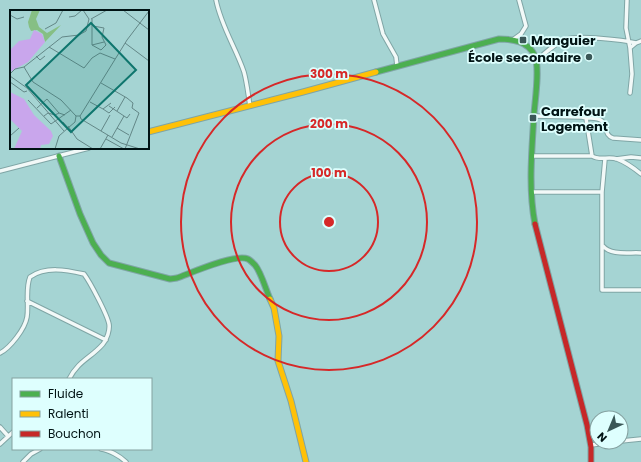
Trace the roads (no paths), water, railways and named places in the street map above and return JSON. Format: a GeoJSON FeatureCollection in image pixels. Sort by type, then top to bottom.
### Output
{"type":"FeatureCollection","features":[{"type":"Feature","properties":{"kind":"street"},"geometry":{"type":"LineString","coordinates":[[216,0],[221,18],[243,70],[247,84],[250,106]]}},
{"type":"Feature","properties":{"kind":"street"},"geometry":{"type":"LineString","coordinates":[[374,0],[383,34],[396,57],[397,66]]}},
{"type":"Feature","properties":{"kind":"street"},"geometry":{"type":"LineString","coordinates":[[514,39],[521,34],[526,26],[519,0]]}},
{"type":"Feature","properties":{"kind":"street"},"geometry":{"type":"LineString","coordinates":[[627,0],[626,28],[630,48],[632,74],[630,93]]}},
{"type":"Feature","properties":{"kind":"street"},"geometry":{"type":"LineString","coordinates":[[536,61],[557,44],[572,37],[628,41],[636,43]]}},
{"type":"Feature","properties":{"kind":"street"},"geometry":{"type":"LineString","coordinates":[[149,132],[499,39],[514,39],[526,46],[533,53],[536,61],[537,79],[532,156],[531,192],[533,215],[538,240],[589,434]]}},
{"type":"Feature","properties":{"kind":"street"},"geometry":{"type":"LineString","coordinates":[[630,48],[641,41]]}},
{"type":"Feature","properties":{"kind":"street"},"geometry":{"type":"LineString","coordinates":[[534,116],[582,116],[601,120],[604,123],[609,136],[613,138],[641,140]]}},
{"type":"Feature","properties":{"kind":"street"},"geometry":{"type":"LineString","coordinates":[[586,118],[592,156]]}},
{"type":"Feature","properties":{"kind":"street"},"geometry":{"type":"LineString","coordinates":[[0,171],[85,149]]}},
{"type":"Feature","properties":{"kind":"street"},"geometry":{"type":"LineString","coordinates":[[59,156],[82,222],[93,242],[105,260],[109,263],[170,279],[178,278],[236,258],[248,259],[256,266],[274,308],[279,336],[278,361],[291,401],[306,462]]}},
{"type":"Feature","properties":{"kind":"street"},"geometry":{"type":"LineString","coordinates":[[532,156],[592,156],[599,159],[631,157],[641,158]]}},
{"type":"Feature","properties":{"kind":"street"},"geometry":{"type":"LineString","coordinates":[[604,159],[602,192],[602,290],[641,290]]}},
{"type":"Feature","properties":{"kind":"street"},"geometry":{"type":"LineString","coordinates":[[616,159],[641,174]]}},
{"type":"Feature","properties":{"kind":"street"},"geometry":{"type":"LineString","coordinates":[[531,192],[602,192]]}},
{"type":"Feature","properties":{"kind":"street"},"geometry":{"type":"LineString","coordinates":[[603,246],[607,250],[616,252],[641,253]]}},
{"type":"Feature","properties":{"kind":"street"},"geometry":{"type":"LineString","coordinates":[[0,353],[10,346],[23,327],[27,317],[28,286],[31,275],[52,269],[84,274],[108,320],[109,325],[106,340],[79,365],[70,378]]}},
{"type":"Feature","properties":{"kind":"street"},"geometry":{"type":"LineString","coordinates":[[27,301],[106,340]]}},
{"type":"Feature","properties":{"kind":"street"},"geometry":{"type":"LineString","coordinates":[[0,427],[8,436]]}},
{"type":"Feature","properties":{"kind":"street"},"geometry":{"type":"LineString","coordinates":[[0,444],[12,433]]}},
{"type":"Feature","properties":{"kind":"street"},"geometry":{"type":"LineString","coordinates":[[629,440],[641,439]]}},
{"type":"Feature","properties":{"kind":"street"},"geometry":{"type":"LineString","coordinates":[[23,462],[31,454],[38,450]]}},
{"type":"Feature","properties":{"kind":"street"},"geometry":{"type":"LineString","coordinates":[[107,450],[122,458],[126,462]]}},
{"type":"Feature","properties":{"kind":"street"},"geometry":{"type":"LineString","coordinates":[[591,450],[591,462]]}},
{"type":"Feature","properties":{"kind":"place","name":"Manguier"},"geometry":{"type":"Point","coordinates":[523,40]}},
{"type":"Feature","properties":{"kind":"place","name":"École secondaire"},"geometry":{"type":"Point","coordinates":[589,57]}},
{"type":"Feature","properties":{"kind":"place","name":"Carrefour Logement"},"geometry":{"type":"Point","coordinates":[533,118]}}]}
